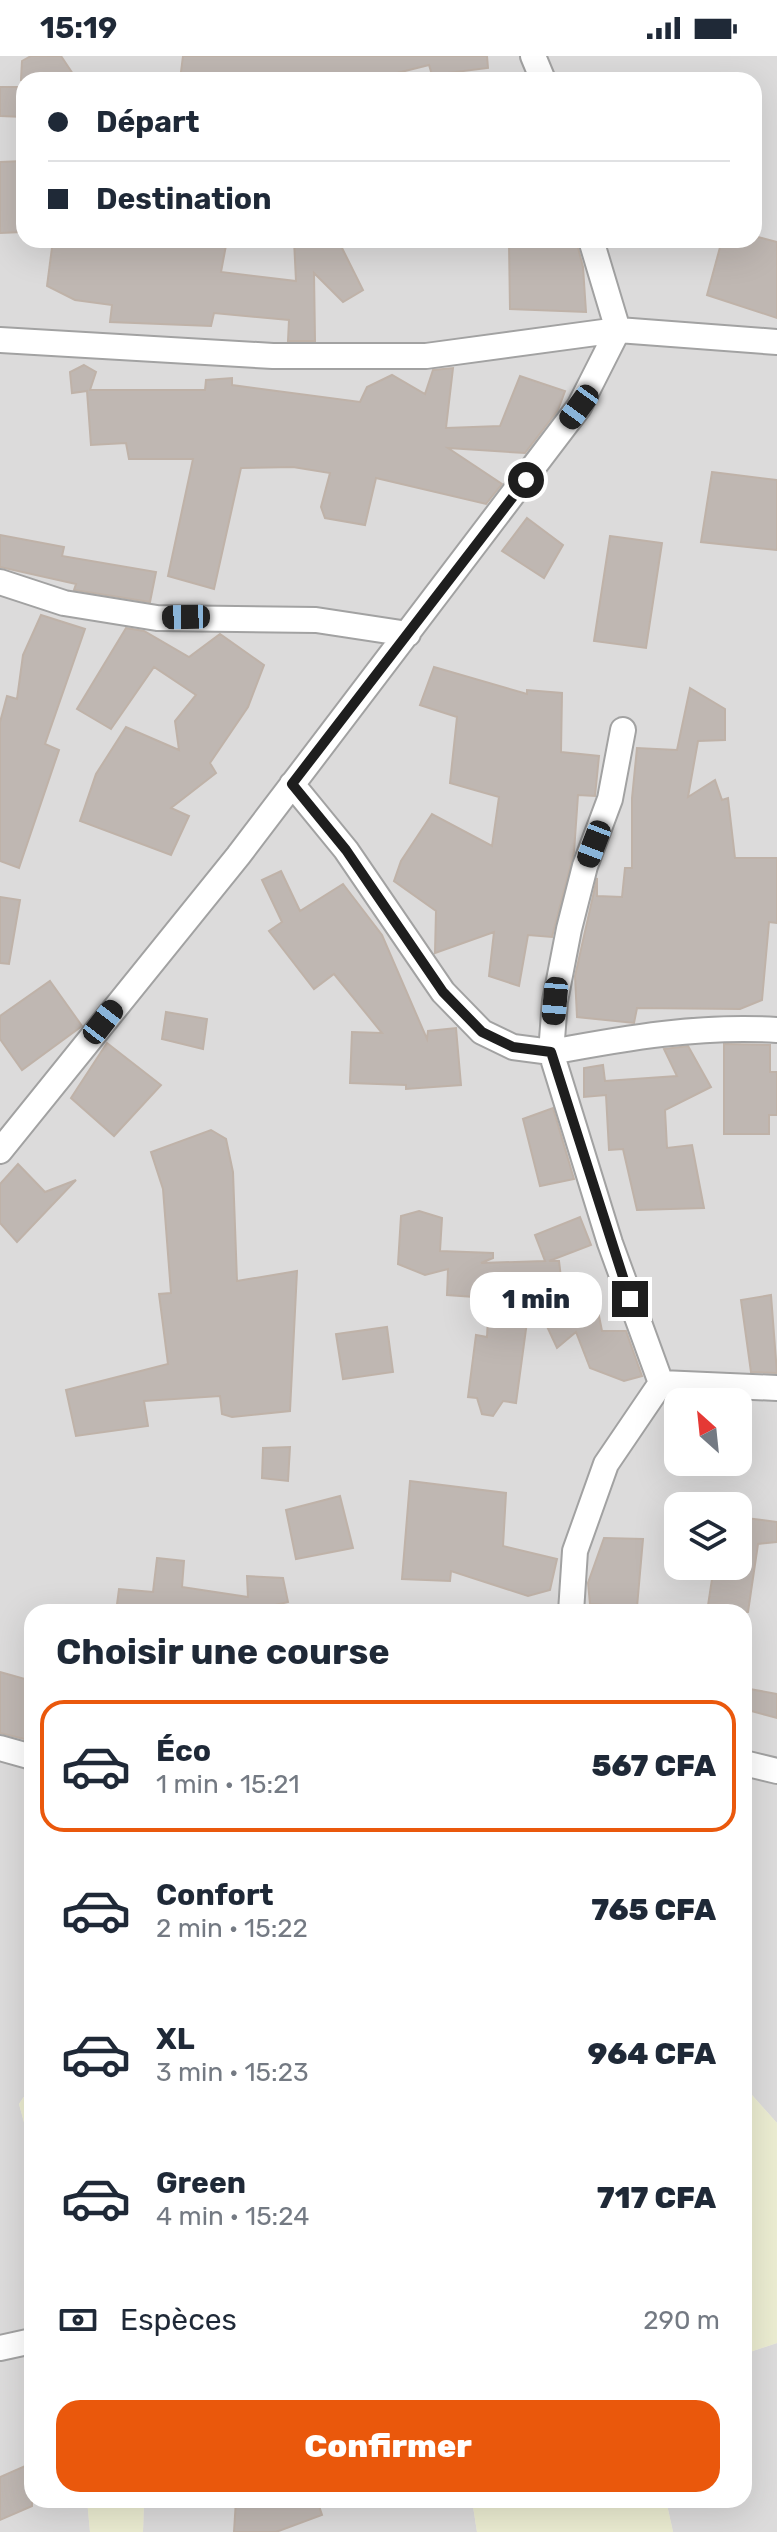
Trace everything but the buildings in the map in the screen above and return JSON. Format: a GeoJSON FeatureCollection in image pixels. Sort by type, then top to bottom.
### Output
{"type":"FeatureCollection","features":[{"type":"Feature","properties":{"kind":"street"},"geometry":{"type":"LineString","coordinates":[[0,1151],[292,784],[579,407],[618,330],[593,248]]}},
{"type":"Feature","properties":{"kind":"street"},"geometry":{"type":"LineString","coordinates":[[0,340],[273,356],[426,356],[618,330],[777,342]]}},
{"type":"Feature","properties":{"kind":"street"},"geometry":{"type":"LineString","coordinates":[[0,582],[64,603],[157,618],[316,620],[408,634]]}},
{"type":"Feature","properties":{"kind":"street"},"geometry":{"type":"LineString","coordinates":[[623,730],[610,799],[585,866],[569,929],[555,1001],[551,1052],[610,1243],[661,1383]]}},
{"type":"Feature","properties":{"kind":"street"},"geometry":{"type":"LineString","coordinates":[[292,784],[346,850],[443,992],[482,1032],[513,1047],[551,1052],[657,1033],[740,1028],[777,1030]]}},
{"type":"Feature","properties":{"kind":"street"},"geometry":{"type":"LineString","coordinates":[[661,1383],[777,1388]]}},
{"type":"Feature","properties":{"kind":"street"},"geometry":{"type":"LineString","coordinates":[[572,1604],[575,1551],[606,1464],[661,1383]]}},
{"type":"Feature","properties":{"kind":"street"},"geometry":{"type":"LineString","coordinates":[[0,1748],[24,1755]]}},
{"type":"Feature","properties":{"kind":"street"},"geometry":{"type":"LineString","coordinates":[[752,1765],[777,1771]]}},
{"type":"Feature","properties":{"kind":"street"},"geometry":{"type":"LineString","coordinates":[[0,2348],[24,2343]]}},
{"type":"Feature","properties":{"kind":"shaded area"},"geometry":{"type":"Polygon","coordinates":[[[0,56],[777,56],[777,2123],[752,2095],[752,1604],[24,1604],[24,2097],[19,2104],[24,2122],[24,2508],[88,2508],[90,2532],[0,2532],[0,56]]]}},
{"type":"Feature","properties":{"kind":"shaded area"},"geometry":{"type":"Polygon","coordinates":[[[777,2343],[777,2532],[673,2532],[668,2508],[752,2508],[752,2351],[777,2343]]]}},
{"type":"Feature","properties":{"kind":"shaded area"},"geometry":{"type":"Polygon","coordinates":[[[144,2508],[473,2508],[477,2532],[143,2532],[144,2508]]]}},
{"type":"Feature","properties":{"kind":"green space"},"geometry":{"type":"Polygon","coordinates":[[[752,2095],[777,2123],[777,2343],[752,2351],[752,2095]]]}},
{"type":"Feature","properties":{"kind":"green space"},"geometry":{"type":"Polygon","coordinates":[[[24,2097],[24,2122],[19,2104],[24,2097]]]}},
{"type":"Feature","properties":{"kind":"green space"},"geometry":{"type":"Polygon","coordinates":[[[88,2508],[144,2508],[143,2532],[90,2532],[88,2508]]]}},
{"type":"Feature","properties":{"kind":"green space"},"geometry":{"type":"Polygon","coordinates":[[[473,2508],[668,2508],[673,2532],[477,2532],[473,2508]]]}},
{"type":"Feature","properties":{"kind":"route"},"geometry":{"type":"LineString","coordinates":[[526,480],[292,784],[346,850],[443,992],[482,1032],[513,1047],[551,1052],[630,1299]]}}]}
